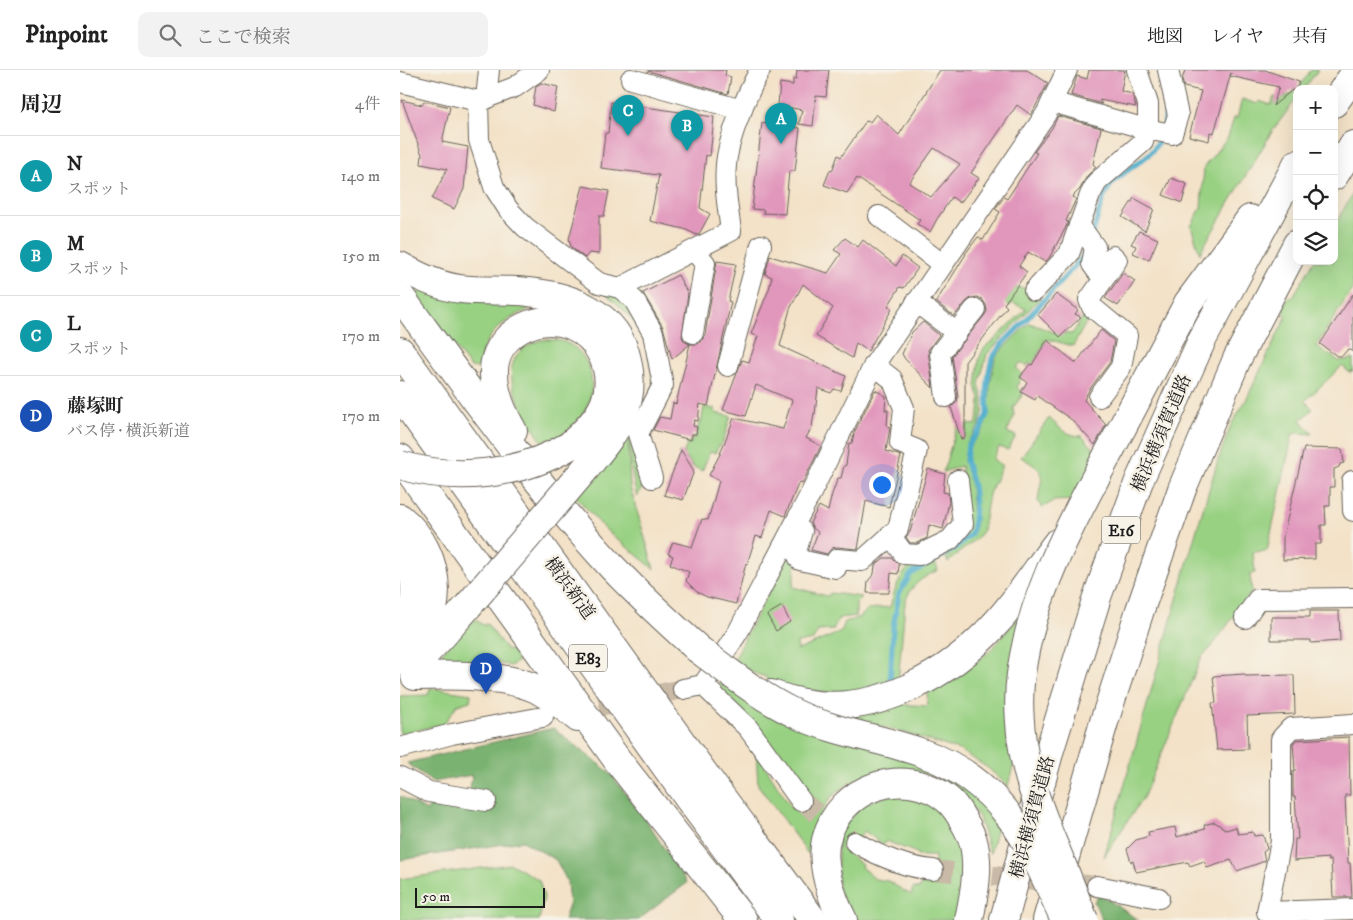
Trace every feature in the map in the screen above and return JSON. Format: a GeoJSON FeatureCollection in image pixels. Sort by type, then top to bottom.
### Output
{"type":"FeatureCollection","features":[{"type":"Feature","properties":{"kind":"highway"},"geometry":{"type":"LineString","coordinates":[[1338,97],[1353,76]]}},
{"type":"Feature","properties":{"kind":"highway"},"geometry":{"type":"LineString","coordinates":[[1335,175],[1353,145]]}},
{"type":"Feature","properties":{"kind":"highway"},"geometry":{"type":"LineString","coordinates":[[1066,918],[1026,763],[1019,703],[1021,674],[1032,626],[1044,589],[1070,526],[1188,303],[1247,223],[1292,172]]}},
{"type":"Feature","properties":{"kind":"highway","name":"横浜横須賀道路"},"geometry":{"type":"LineString","coordinates":[[1004,920],[1053,739],[1097,597],[1139,481],[1202,340],[1292,172]]}},
{"type":"Feature","properties":{"kind":"highway","name":"E16"},"geometry":{"type":"LineString","coordinates":[[1066,918],[1140,610],[1182,488],[1233,368],[1293,252]]}},
{"type":"Feature","properties":{"kind":"highway"},"geometry":{"type":"LineString","coordinates":[[400,266],[430,281],[459,288],[529,292],[566,299],[591,309],[603,318],[621,342],[630,369],[630,396],[619,425],[586,468],[468,606],[429,650],[405,669]]}},
{"type":"Feature","properties":{"kind":"highway"},"geometry":{"type":"LineString","coordinates":[[400,296],[532,475],[614,568],[662,616],[698,649],[748,687],[796,714],[847,732],[922,753],[963,772],[991,796],[1015,821],[1031,848],[1066,918]]}},
{"type":"Feature","properties":{"kind":"highway"},"geometry":{"type":"LineString","coordinates":[[400,465],[440,473],[480,473],[503,470],[540,461],[569,446],[591,425],[605,402],[608,381],[605,362],[600,351],[592,340],[571,325],[544,321],[520,329],[502,346],[495,359],[493,372],[498,400],[512,430],[561,509]]}},
{"type":"Feature","properties":{"kind":"highway","name":"横浜新道"},"geometry":{"type":"LineString","coordinates":[[400,351],[696,763],[813,920]]}},
{"type":"Feature","properties":{"kind":"highway","name":"横浜新道"},"geometry":{"type":"LineString","coordinates":[[400,395],[683,791],[779,920]]}},
{"type":"Feature","properties":{"kind":"highway"},"geometry":{"type":"LineString","coordinates":[[400,458],[618,760],[743,920]]}},
{"type":"Feature","properties":{"kind":"highway"},"geometry":{"type":"LineString","coordinates":[[400,471],[413,498],[410,519],[413,531],[425,547],[433,569],[436,592],[433,614],[424,634],[410,652],[405,669]]}},
{"type":"Feature","properties":{"kind":"highway"},"geometry":{"type":"LineString","coordinates":[[748,687],[805,704],[846,705],[876,699],[926,681],[971,649],[998,622],[1070,526]]}},
{"type":"Feature","properties":{"kind":"highway"},"geometry":{"type":"LineString","coordinates":[[400,547],[409,561],[415,591],[412,610],[400,631]]}},
{"type":"Feature","properties":{"kind":"highway"},"geometry":{"type":"LineString","coordinates":[[405,669],[508,680],[536,689],[576,716],[618,760]]}},
{"type":"Feature","properties":{"kind":"highway"},"geometry":{"type":"LineString","coordinates":[[843,920],[831,894],[826,872],[826,840],[833,821],[844,806],[856,795],[888,783],[914,784],[932,790],[948,800],[962,816],[973,840],[976,862],[968,920]]}},
{"type":"Feature","properties":{"kind":"street"},"geometry":{"type":"LineString","coordinates":[[489,70],[482,100],[478,140],[494,187],[508,209],[525,227],[600,283],[620,288],[634,300],[653,333],[663,385],[638,434],[652,478]]}},
{"type":"Feature","properties":{"kind":"street"},"geometry":{"type":"LineString","coordinates":[[400,82],[482,100],[515,87],[539,70]]}},
{"type":"Feature","properties":{"kind":"street"},"geometry":{"type":"LineString","coordinates":[[728,366],[767,246],[743,241],[731,231],[726,199],[726,164],[733,134],[760,70]]}},
{"type":"Feature","properties":{"kind":"street"},"geometry":{"type":"LineString","coordinates":[[801,801],[748,728],[693,687],[738,632],[811,493],[874,365],[1046,114],[1067,70]]}},
{"type":"Feature","properties":{"kind":"street"},"geometry":{"type":"LineString","coordinates":[[1034,291],[1085,234],[1090,195],[1097,182],[1143,142],[1148,120],[1148,104],[1138,70]]}},
{"type":"Feature","properties":{"kind":"street"},"geometry":{"type":"LineString","coordinates":[[1052,102],[1146,129],[1172,134],[1178,116],[1168,70]]}},
{"type":"Feature","properties":{"kind":"street"},"geometry":{"type":"LineString","coordinates":[[631,79],[742,110]]}},
{"type":"Feature","properties":{"kind":"street"},"geometry":{"type":"LineString","coordinates":[[879,216],[942,264]]}},
{"type":"Feature","properties":{"kind":"street"},"geometry":{"type":"LineString","coordinates":[[620,288],[731,231]]}},
{"type":"Feature","properties":{"kind":"street"},"geometry":{"type":"LineString","coordinates":[[1085,234],[1095,247],[1092,264],[1098,271],[1113,256],[1117,260],[1090,300],[1092,307],[1127,336],[1121,367],[1099,397]]}},
{"type":"Feature","properties":{"kind":"street"},"geometry":{"type":"LineString","coordinates":[[693,333],[705,263],[694,251]]}},
{"type":"Feature","properties":{"kind":"street"},"geometry":{"type":"LineString","coordinates":[[916,302],[956,333]]}},
{"type":"Feature","properties":{"kind":"street"},"geometry":{"type":"LineString","coordinates":[[946,397],[940,353],[975,309]]}},
{"type":"Feature","properties":{"kind":"street"},"geometry":{"type":"LineString","coordinates":[[792,526],[802,531],[796,552],[800,560],[836,568],[837,559],[862,561],[898,529],[917,450],[900,443],[904,408],[892,379],[874,365]]}},
{"type":"Feature","properties":{"kind":"street"},"geometry":{"type":"LineString","coordinates":[[890,535],[904,554],[919,555],[950,540],[963,524],[958,480]]}},
{"type":"Feature","properties":{"kind":"street"},"geometry":{"type":"LineString","coordinates":[[1353,481],[1353,511]]}},
{"type":"Feature","properties":{"kind":"street"},"geometry":{"type":"LineString","coordinates":[[1245,618],[1258,599],[1353,598]]}},
{"type":"Feature","properties":{"kind":"street"},"geometry":{"type":"LineString","coordinates":[[400,748],[452,734],[543,717]]}},
{"type":"Feature","properties":{"kind":"street"},"geometry":{"type":"LineString","coordinates":[[1353,724],[1291,728],[1281,739],[1281,841],[1267,912],[1353,909]]}},
{"type":"Feature","properties":{"kind":"street"},"geometry":{"type":"LineString","coordinates":[[400,777],[422,790],[486,801]]}},
{"type":"Feature","properties":{"kind":"street"},"geometry":{"type":"LineString","coordinates":[[855,842],[877,855],[898,864],[933,870]]}},
{"type":"Feature","properties":{"kind":"street"},"geometry":{"type":"LineString","coordinates":[[1097,886],[1135,888],[1159,898]]}},
{"type":"Feature","properties":{"kind":"green space"},"geometry":{"type":"Polygon","coordinates":[[[1311,70],[1318,70],[1307,85],[1301,85],[1311,70]]]}},
{"type":"Feature","properties":{"kind":"green space"},"geometry":{"type":"Polygon","coordinates":[[[1292,93],[1293,103],[1273,130],[1200,254],[1191,226],[1201,208],[1204,167],[1228,137],[1234,118],[1237,118],[1242,99],[1257,104],[1259,101],[1271,105],[1274,97],[1281,97],[1292,93]]]}},
{"type":"Feature","properties":{"kind":"green space"},"geometry":{"type":"Polygon","coordinates":[[[1353,193],[1353,288],[1316,346],[1339,361],[1353,359],[1353,371],[1349,372],[1342,366],[1305,401],[1313,409],[1301,420],[1313,434],[1293,433],[1267,551],[1253,552],[1255,573],[1250,574],[1252,591],[1211,648],[1202,656],[1144,796],[1104,857],[1218,460],[1231,425],[1245,402],[1286,317],[1283,307],[1289,296],[1292,298],[1312,265],[1338,265],[1338,219],[1353,193]]]}},
{"type":"Feature","properties":{"kind":"green space"},"geometry":{"type":"Polygon","coordinates":[[[1015,287],[1031,289],[1040,298],[987,354],[979,384],[983,399],[983,412],[979,426],[967,443],[964,461],[971,486],[973,521],[970,533],[954,548],[964,484],[961,466],[943,472],[958,423],[966,433],[967,424],[976,425],[980,399],[976,386],[979,359],[983,350],[1026,309],[1013,303],[1010,306],[996,296],[1015,287]]]}},
{"type":"Feature","properties":{"kind":"green space"},"geometry":{"type":"Polygon","coordinates":[[[598,288],[607,288],[614,296],[617,295],[627,302],[639,321],[652,349],[656,384],[632,433],[647,478],[637,497],[631,463],[630,435],[631,429],[649,396],[653,384],[648,351],[639,330],[626,312],[598,288]]]}},
{"type":"Feature","properties":{"kind":"green space"},"geometry":{"type":"Polygon","coordinates":[[[421,290],[532,305],[529,309],[496,329],[483,349],[480,364],[477,368],[470,367],[418,297],[418,292],[421,290]]]}},
{"type":"Feature","properties":{"kind":"green space"},"geometry":{"type":"Polygon","coordinates":[[[1082,307],[1090,316],[1073,346],[1047,339],[1032,365],[1029,363],[1027,366],[1020,363],[1016,368],[1022,373],[1017,387],[1023,394],[1013,408],[1014,417],[1007,432],[1016,436],[1008,450],[999,447],[993,459],[1002,466],[989,494],[983,530],[976,539],[948,562],[946,558],[973,534],[976,521],[974,484],[967,461],[970,446],[983,430],[989,412],[990,384],[995,358],[1029,323],[1053,332],[1072,334],[1083,317],[1082,307]]]}},
{"type":"Feature","properties":{"kind":"green space"},"geometry":{"type":"Polygon","coordinates":[[[542,340],[561,341],[571,345],[585,360],[590,370],[591,380],[589,400],[585,410],[568,431],[547,449],[521,405],[514,389],[512,374],[514,360],[524,348],[542,340]]]}},
{"type":"Feature","properties":{"kind":"green space"},"geometry":{"type":"Polygon","coordinates":[[[704,407],[715,409],[715,413],[731,416],[722,444],[715,453],[710,452],[702,471],[692,466],[689,460],[678,454],[679,452],[683,454],[688,442],[691,443],[692,437],[696,438],[704,407]]]}},
{"type":"Feature","properties":{"kind":"green space"},"geometry":{"type":"Polygon","coordinates":[[[1049,418],[1068,433],[1082,436],[1099,454],[1074,500],[1054,501],[1042,508],[1038,502],[1042,479],[1040,471],[1021,457],[1049,418]]]}},
{"type":"Feature","properties":{"kind":"green space"},"geometry":{"type":"Polygon","coordinates":[[[628,434],[630,487],[654,569],[606,530],[576,497],[628,434]]]}},
{"type":"Feature","properties":{"kind":"green space"},"geometry":{"type":"Polygon","coordinates":[[[791,548],[796,564],[793,587],[827,596],[831,593],[862,597],[856,603],[856,616],[839,618],[833,630],[818,631],[813,640],[797,643],[798,650],[841,632],[845,622],[860,617],[868,609],[890,607],[902,575],[910,566],[914,568],[919,562],[933,557],[938,570],[913,587],[905,603],[898,683],[836,694],[781,686],[767,680],[766,677],[754,673],[734,660],[791,548]]]}},
{"type":"Feature","properties":{"kind":"green space"},"geometry":{"type":"Polygon","coordinates":[[[1030,605],[1018,747],[1008,786],[988,768],[959,750],[905,733],[833,714],[897,704],[928,706],[927,693],[954,680],[989,652],[1030,605]]]}},
{"type":"Feature","properties":{"kind":"green space"},"geometry":{"type":"Polygon","coordinates":[[[475,619],[483,625],[487,624],[507,650],[512,650],[518,661],[511,666],[494,662],[433,662],[475,619]]]}},
{"type":"Feature","properties":{"kind":"green space"},"geometry":{"type":"Polygon","coordinates":[[[720,681],[934,761],[1001,812],[990,854],[979,817],[962,794],[937,777],[906,769],[880,770],[849,783],[830,798],[815,823],[808,854],[758,785],[756,752],[792,809],[808,794],[719,687],[720,681]]]}},
{"type":"Feature","properties":{"kind":"green space"},"geometry":{"type":"Polygon","coordinates":[[[430,688],[471,694],[470,701],[457,705],[444,724],[400,734],[400,696],[428,695],[430,688]]]}},
{"type":"Feature","properties":{"kind":"green space"},"geometry":{"type":"Polygon","coordinates":[[[553,728],[609,772],[645,819],[687,883],[638,920],[564,920],[569,905],[567,881],[556,860],[523,841],[400,860],[400,796],[427,811],[432,799],[468,803],[472,775],[433,782],[407,763],[553,728]]]}},
{"type":"Feature","properties":{"kind":"green space"},"geometry":{"type":"Polygon","coordinates":[[[899,793],[928,800],[953,821],[966,855],[958,920],[852,920],[838,888],[838,833],[864,803],[899,793]],[[864,831],[848,853],[875,879],[888,881],[911,895],[913,888],[919,889],[921,884],[931,884],[935,856],[917,856],[917,853],[886,841],[884,845],[864,831]]]}},
{"type":"Feature","properties":{"kind":"green space"},"geometry":{"type":"Polygon","coordinates":[[[511,864],[539,880],[544,897],[539,920],[400,920],[400,879],[511,864]]]}},
{"type":"Feature","properties":{"kind":"green space"},"geometry":{"type":"Polygon","coordinates":[[[1100,894],[1138,920],[1102,920],[1094,901],[1100,894]]]}},
{"type":"Feature","properties":{"kind":"building"},"geometry":{"type":"Polygon","coordinates":[[[726,70],[725,75],[731,77],[728,94],[648,71],[726,70]]]}},
{"type":"Feature","properties":{"kind":"building"},"geometry":{"type":"Polygon","coordinates":[[[797,70],[829,70],[826,97],[816,96],[813,126],[799,124],[802,110],[778,105],[780,83],[793,85],[793,79],[796,79],[797,70]]]}},
{"type":"Feature","properties":{"kind":"building"},"geometry":{"type":"Polygon","coordinates":[[[940,70],[1027,70],[1048,83],[1031,115],[1017,105],[971,173],[979,178],[960,203],[952,197],[930,232],[917,224],[920,220],[857,178],[847,193],[824,185],[838,155],[841,157],[866,121],[870,122],[876,114],[899,135],[940,70]],[[934,148],[909,183],[931,197],[960,164],[934,148]]]}},
{"type":"Feature","properties":{"kind":"building"},"geometry":{"type":"Polygon","coordinates":[[[1089,70],[1125,70],[1121,91],[1132,94],[1136,107],[1099,100],[1102,104],[1071,95],[1077,76],[1087,79],[1089,70]]]}},
{"type":"Feature","properties":{"kind":"building"},"geometry":{"type":"Polygon","coordinates":[[[1185,70],[1265,70],[1299,82],[1298,85],[1293,85],[1293,90],[1273,106],[1279,87],[1230,76],[1214,133],[1210,132],[1209,141],[1189,136],[1201,91],[1184,87],[1182,80],[1185,70]]]}},
{"type":"Feature","properties":{"kind":"building"},"geometry":{"type":"Polygon","coordinates":[[[541,83],[558,87],[554,112],[533,105],[536,86],[541,83]]]}},
{"type":"Feature","properties":{"kind":"building"},"geometry":{"type":"Polygon","coordinates":[[[402,100],[422,105],[424,101],[450,107],[442,142],[468,147],[464,189],[454,209],[432,199],[447,169],[421,164],[422,155],[402,100]]]}},
{"type":"Feature","properties":{"kind":"building"},"geometry":{"type":"Polygon","coordinates":[[[611,102],[714,117],[710,156],[706,155],[700,208],[710,214],[699,234],[650,221],[659,175],[601,168],[605,133],[608,133],[611,102]]]}},
{"type":"Feature","properties":{"kind":"building"},"geometry":{"type":"Polygon","coordinates":[[[1058,116],[1101,128],[1093,164],[1096,167],[1072,197],[1076,199],[1066,221],[1068,222],[1049,258],[1045,262],[1028,252],[1019,266],[1027,272],[1004,304],[1007,307],[965,362],[965,438],[961,439],[951,407],[957,402],[958,396],[952,356],[984,316],[987,311],[986,305],[982,299],[977,297],[971,298],[954,316],[936,302],[965,254],[978,237],[983,240],[1000,212],[995,209],[1004,197],[1007,199],[1037,153],[1034,152],[1052,128],[1058,116]]]}},
{"type":"Feature","properties":{"kind":"building"},"geometry":{"type":"Polygon","coordinates":[[[762,123],[800,128],[795,171],[789,171],[785,214],[763,213],[764,210],[752,209],[762,123]]]}},
{"type":"Feature","properties":{"kind":"building"},"geometry":{"type":"Polygon","coordinates":[[[1171,178],[1187,184],[1182,203],[1163,195],[1171,178]]]}},
{"type":"Feature","properties":{"kind":"building"},"geometry":{"type":"Polygon","coordinates":[[[583,186],[609,191],[604,216],[599,216],[599,254],[589,253],[585,258],[571,247],[569,239],[583,186]]]}},
{"type":"Feature","properties":{"kind":"building"},"geometry":{"type":"Polygon","coordinates":[[[1134,198],[1154,209],[1145,231],[1122,217],[1134,198]]]}},
{"type":"Feature","properties":{"kind":"building"},"geometry":{"type":"Polygon","coordinates":[[[1139,231],[1158,239],[1149,260],[1133,253],[1136,246],[1131,244],[1139,231]]]}},
{"type":"Feature","properties":{"kind":"building"},"geometry":{"type":"Polygon","coordinates":[[[845,238],[858,247],[863,240],[896,266],[902,256],[918,268],[904,288],[900,287],[888,306],[892,309],[868,351],[856,343],[852,358],[816,336],[833,308],[803,284],[790,309],[780,346],[846,376],[841,391],[834,389],[831,393],[818,388],[812,427],[806,438],[821,446],[802,484],[799,482],[785,516],[771,510],[762,538],[756,536],[746,563],[736,604],[707,597],[697,592],[686,581],[689,572],[670,564],[673,556],[668,554],[673,542],[692,547],[702,519],[708,520],[719,481],[709,475],[720,454],[734,418],[783,429],[792,400],[756,385],[746,416],[723,410],[742,360],[749,362],[758,336],[751,334],[772,277],[765,274],[770,256],[828,273],[841,254],[834,250],[845,238]]]}},
{"type":"Feature","properties":{"kind":"building"},"geometry":{"type":"Polygon","coordinates":[[[717,261],[736,264],[728,301],[731,302],[708,406],[700,404],[698,421],[694,420],[693,426],[697,427],[696,434],[692,434],[691,440],[653,430],[660,417],[670,419],[673,403],[676,404],[690,344],[698,344],[705,335],[717,261]]]}},
{"type":"Feature","properties":{"kind":"building"},"geometry":{"type":"Polygon","coordinates":[[[1123,273],[1135,281],[1118,306],[1105,298],[1123,273]]]}},
{"type":"Feature","properties":{"kind":"building"},"geometry":{"type":"Polygon","coordinates":[[[678,275],[688,294],[682,337],[685,342],[690,344],[672,359],[663,327],[643,293],[678,275]]]}},
{"type":"Feature","properties":{"kind":"building"},"geometry":{"type":"Polygon","coordinates":[[[1056,294],[1078,310],[1075,314],[1081,317],[1060,337],[1038,315],[1056,294]]]}},
{"type":"Feature","properties":{"kind":"building"},"geometry":{"type":"Polygon","coordinates":[[[1353,294],[1353,352],[1348,349],[1342,356],[1337,356],[1320,344],[1353,294]]]}},
{"type":"Feature","properties":{"kind":"building"},"geometry":{"type":"Polygon","coordinates":[[[923,322],[939,335],[928,350],[933,388],[902,354],[912,332],[923,322]]]}},
{"type":"Feature","properties":{"kind":"building"},"geometry":{"type":"Polygon","coordinates":[[[1101,330],[1114,341],[1110,362],[1089,390],[1084,400],[1106,425],[1095,445],[1072,420],[1037,396],[1035,400],[1021,392],[1027,382],[1020,377],[1030,364],[1032,365],[1047,340],[1076,363],[1101,330]]]}},
{"type":"Feature","properties":{"kind":"building"},"geometry":{"type":"Polygon","coordinates":[[[875,390],[886,396],[885,410],[888,410],[887,426],[890,427],[886,451],[901,456],[889,507],[866,501],[858,549],[837,547],[832,548],[827,554],[811,550],[818,532],[810,523],[819,506],[828,511],[838,478],[841,478],[844,466],[846,465],[849,443],[852,443],[854,433],[875,390]]]}},
{"type":"Feature","properties":{"kind":"building"},"geometry":{"type":"Polygon","coordinates":[[[1304,448],[1342,449],[1344,463],[1334,469],[1334,487],[1330,487],[1330,506],[1325,506],[1326,525],[1321,525],[1321,544],[1315,544],[1315,559],[1283,560],[1283,537],[1304,448]]]}},
{"type":"Feature","properties":{"kind":"building"},"geometry":{"type":"Polygon","coordinates":[[[681,450],[694,471],[683,500],[664,495],[681,450]]]}},
{"type":"Feature","properties":{"kind":"building"},"geometry":{"type":"Polygon","coordinates":[[[928,469],[945,474],[943,492],[948,493],[949,502],[943,529],[929,525],[927,538],[917,543],[910,543],[906,537],[910,532],[928,469]]]}},
{"type":"Feature","properties":{"kind":"building"},"geometry":{"type":"Polygon","coordinates":[[[884,558],[892,558],[899,565],[898,574],[891,573],[889,593],[867,593],[868,581],[874,574],[875,565],[884,558]]]}},
{"type":"Feature","properties":{"kind":"building"},"geometry":{"type":"Polygon","coordinates":[[[782,606],[790,622],[776,631],[767,615],[782,606]]]}},
{"type":"Feature","properties":{"kind":"building"},"geometry":{"type":"Polygon","coordinates":[[[1310,611],[1339,611],[1340,641],[1311,643],[1311,640],[1271,640],[1271,617],[1310,617],[1310,611]]]}},
{"type":"Feature","properties":{"kind":"building"},"geometry":{"type":"Polygon","coordinates":[[[1245,674],[1245,676],[1294,675],[1295,714],[1247,716],[1248,749],[1217,750],[1212,703],[1216,703],[1213,676],[1245,674]]]}},
{"type":"Feature","properties":{"kind":"building"},"geometry":{"type":"Polygon","coordinates":[[[1349,737],[1350,795],[1345,795],[1348,863],[1350,863],[1352,897],[1333,897],[1331,860],[1328,861],[1328,858],[1294,861],[1295,839],[1298,839],[1295,797],[1293,797],[1293,771],[1295,771],[1293,743],[1297,740],[1349,737]]]}},
{"type":"Feature","properties":{"kind":"building"},"geometry":{"type":"Polygon","coordinates":[[[1215,822],[1226,830],[1236,827],[1238,834],[1253,832],[1254,836],[1263,835],[1267,849],[1263,852],[1265,861],[1237,871],[1231,860],[1207,868],[1204,861],[1190,866],[1188,862],[1136,872],[1127,849],[1136,840],[1149,836],[1148,832],[1175,827],[1177,837],[1205,829],[1204,825],[1215,822]]]}},
{"type":"Feature","properties":{"kind":"waterway"},"geometry":{"type":"LineString","coordinates":[[1164,99],[1166,108],[1164,128]]}},
{"type":"Feature","properties":{"kind":"waterway"},"geometry":{"type":"LineString","coordinates":[[1092,234],[1102,201],[1108,189],[1118,178],[1146,157],[1161,136]]}},
{"type":"Feature","properties":{"kind":"waterway"},"geometry":{"type":"LineString","coordinates":[[890,683],[893,627],[899,594],[911,574],[955,548],[971,534],[975,504],[973,485],[966,461],[968,445],[981,429],[988,412],[987,392],[992,358],[1002,344],[1081,259],[1087,246]]}},
{"type":"Feature","properties":{"kind":"tunnel"},"geometry":{"type":"LineString","coordinates":[[570,712],[683,689]]}},
{"type":"Feature","properties":{"kind":"tunnel"},"geometry":{"type":"LineString","coordinates":[[801,801],[855,842]]}},
{"type":"Feature","properties":{"kind":"tunnel"},"geometry":{"type":"LineString","coordinates":[[933,870],[1097,886]]}},
{"type":"Feature","properties":{"kind":"place","name":"L"},"geometry":{"type":"Point","coordinates":[628,136]}},
{"type":"Feature","properties":{"kind":"place","name":"N"},"geometry":{"type":"Point","coordinates":[781,144]}},
{"type":"Feature","properties":{"kind":"place","name":"M"},"geometry":{"type":"Point","coordinates":[687,151]}},
{"type":"Feature","properties":{"kind":"place","name":"藤塚町"},"geometry":{"type":"Point","coordinates":[486,694]}}]}
